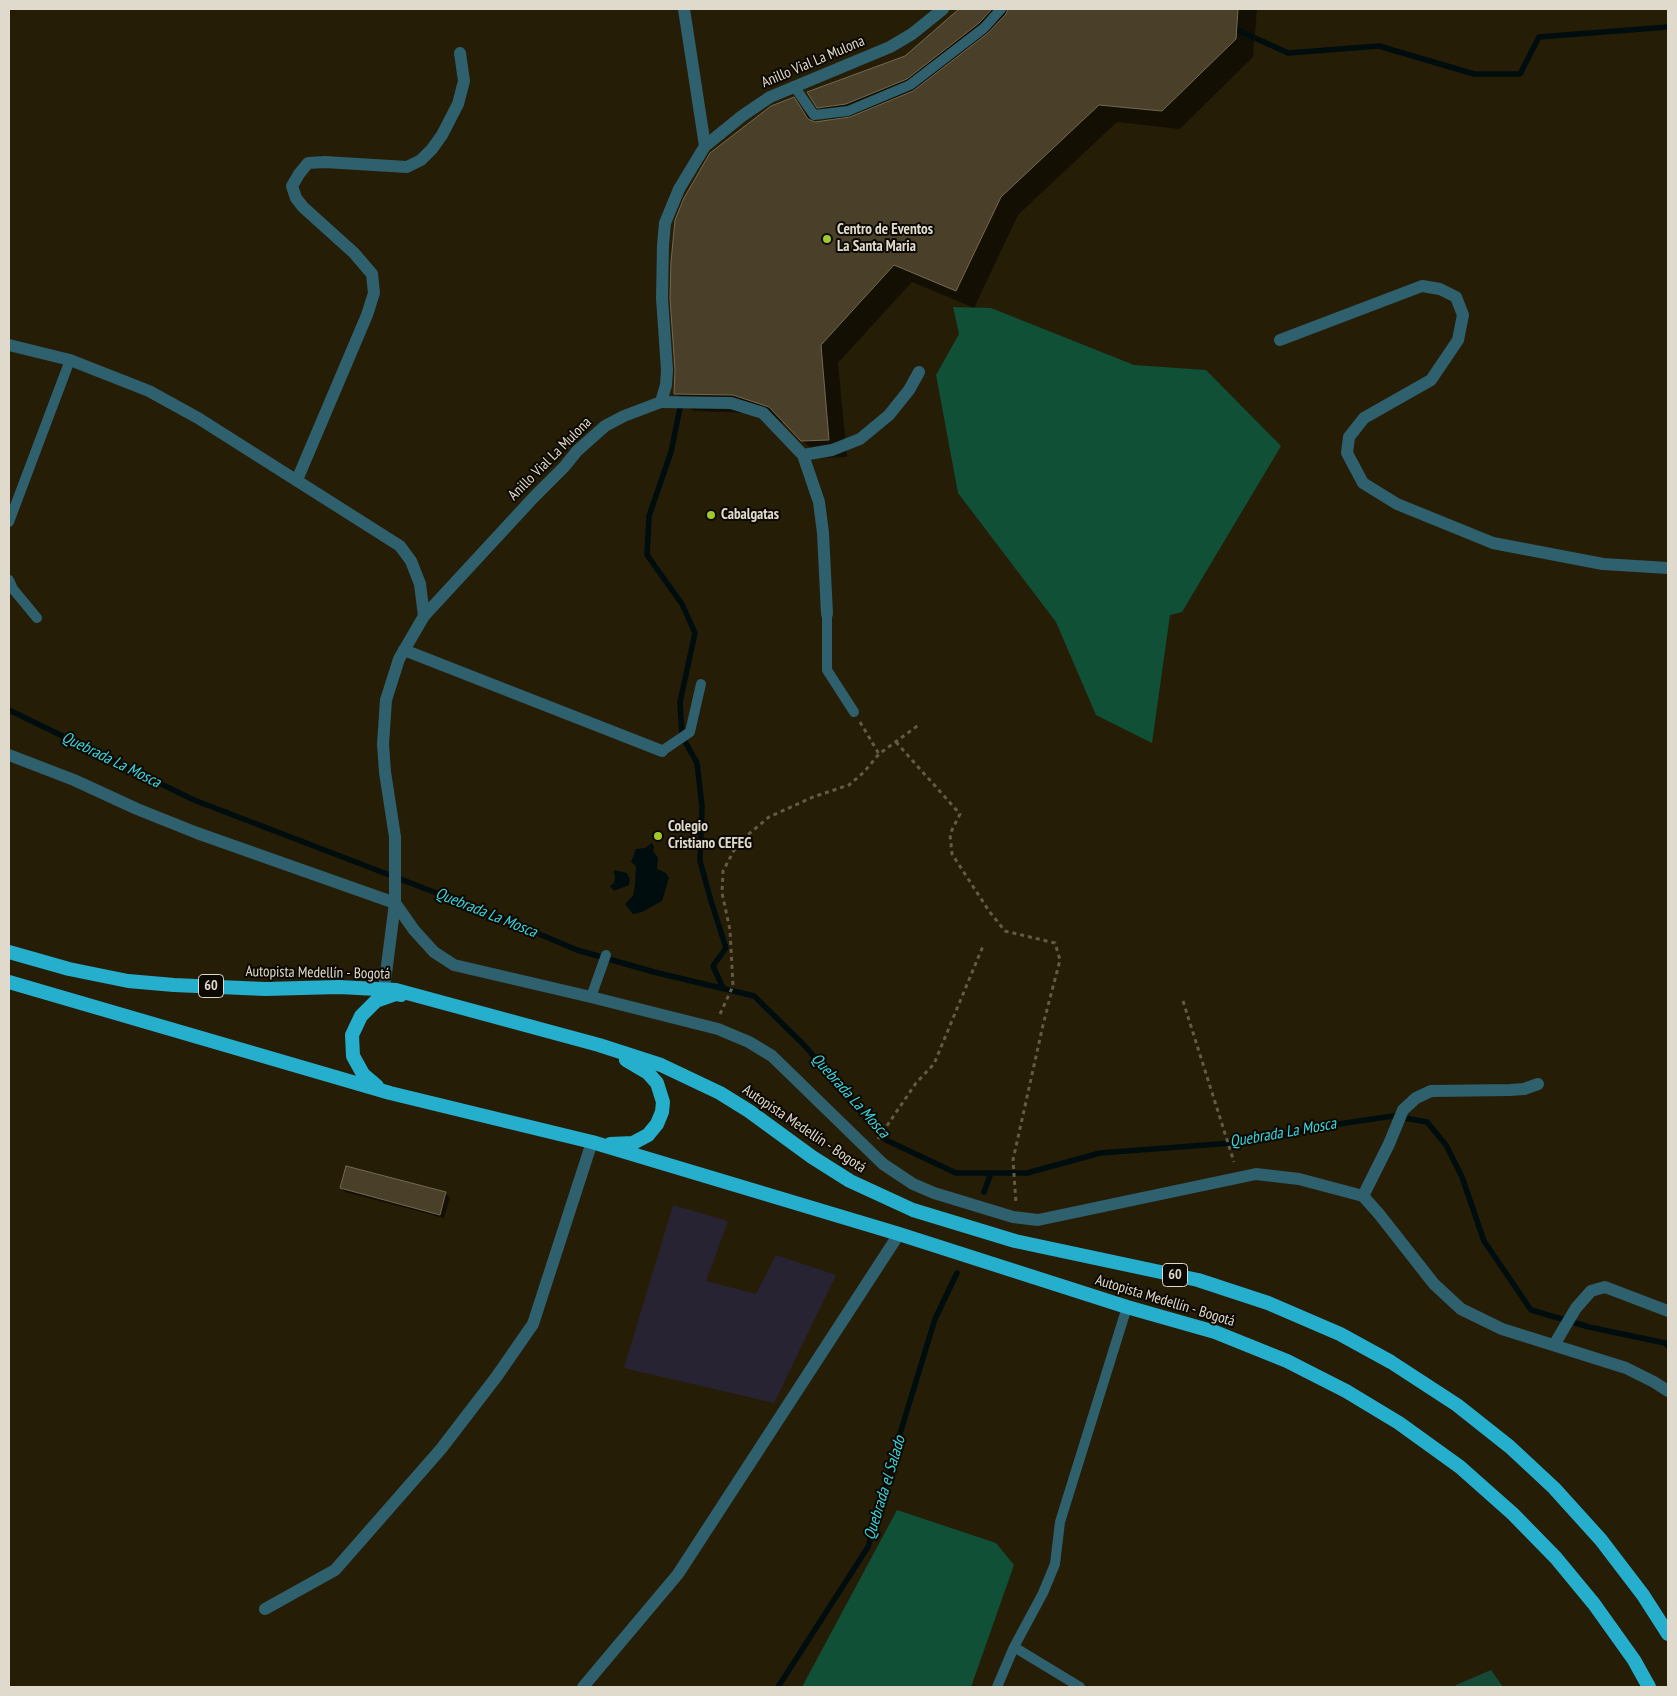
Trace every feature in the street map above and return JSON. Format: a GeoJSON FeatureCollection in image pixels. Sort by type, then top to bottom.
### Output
{"type":"FeatureCollection","features":[{"type":"Feature","properties":{"kind":"highway","name":"Autopista Medellín - Bogotá"},"geometry":{"type":"LineString","coordinates":[[9,952],[69,969],[128,981],[266,989],[339,987],[396,990],[599,1045],[661,1065],[720,1093],[850,1181],[913,1210],[1015,1241],[1198,1280],[1268,1303],[1340,1334],[1391,1362],[1465,1411],[1510,1447],[1554,1488],[1601,1540],[1643,1595],[1668,1634]]}},
{"type":"Feature","properties":{"kind":"highway","name":"Autopista Medellín - Bogotá"},"geometry":{"type":"LineString","coordinates":[[9,982],[390,1093],[592,1142],[899,1234],[1127,1307],[1215,1332],[1287,1361],[1346,1391],[1414,1434],[1460,1467],[1513,1514],[1556,1558],[1594,1604],[1634,1660],[1649,1687]]}},
{"type":"Feature","properties":{"kind":"highway"},"geometry":{"type":"LineString","coordinates":[[390,1093],[379,1088],[363,1074],[353,1056],[352,1035],[361,1016],[376,1001],[396,994],[416,996]]}},
{"type":"Feature","properties":{"kind":"highway"},"geometry":{"type":"LineString","coordinates":[[592,1142],[633,1143],[648,1135],[657,1124],[662,1112],[663,1102],[657,1083],[648,1072],[599,1045]]}},
{"type":"Feature","properties":{"kind":"street"},"geometry":{"type":"LineString","coordinates":[[684,9],[705,146]]}},
{"type":"Feature","properties":{"kind":"street","name":"Anillo Vial La Mulona"},"geometry":{"type":"LineString","coordinates":[[384,989],[396,903],[396,886],[395,837],[385,772],[383,722],[386,700],[394,672],[404,650],[424,616],[590,439],[606,426],[624,416],[664,402],[667,370],[662,298],[665,223],[680,188],[705,146],[770,97],[890,47],[912,34],[943,9]]}},
{"type":"Feature","properties":{"kind":"street"},"geometry":{"type":"LineString","coordinates":[[296,480],[367,315],[374,293],[372,274],[354,253],[303,206],[296,198],[292,186],[308,163],[325,162],[407,167],[421,160],[432,149],[442,134],[458,104],[464,81],[460,53]]}},
{"type":"Feature","properties":{"kind":"street"},"geometry":{"type":"LineString","coordinates":[[1280,340],[1422,286],[1440,289],[1456,297],[1463,315],[1458,340],[1431,380],[1364,418],[1349,437],[1347,453],[1364,483],[1397,504],[1493,543],[1603,564],[1668,568]]}},
{"type":"Feature","properties":{"kind":"street"},"geometry":{"type":"LineString","coordinates":[[9,345],[70,360],[157,396],[198,418],[400,546],[411,561],[420,584],[424,616]]}},
{"type":"Feature","properties":{"kind":"street"},"geometry":{"type":"LineString","coordinates":[[803,455],[832,450],[860,439],[889,415],[909,390],[919,372]]}},
{"type":"Feature","properties":{"kind":"street"},"geometry":{"type":"LineString","coordinates":[[664,402],[731,403],[763,413],[803,455],[819,502],[823,533],[827,614]]}},
{"type":"Feature","properties":{"kind":"street"},"geometry":{"type":"LineString","coordinates":[[404,650],[662,751]]}},
{"type":"Feature","properties":{"kind":"street"},"geometry":{"type":"LineString","coordinates":[[9,755],[74,780],[137,809],[197,833],[396,903],[414,930],[434,952],[454,965],[718,1029],[749,1042],[772,1056],[883,1164],[913,1184],[934,1193],[1014,1216],[1038,1220],[1256,1174],[1299,1180],[1363,1196],[1434,1284],[1462,1309],[1502,1329],[1626,1368],[1668,1391]]}},
{"type":"Feature","properties":{"kind":"street"},"geometry":{"type":"LineString","coordinates":[[1363,1196],[1389,1144],[1403,1110],[1416,1098],[1431,1091],[1510,1090],[1524,1089],[1538,1084]]}},
{"type":"Feature","properties":{"kind":"street"},"geometry":{"type":"LineString","coordinates":[[265,1609],[334,1570],[441,1449],[497,1376],[533,1324],[592,1142]]}},
{"type":"Feature","properties":{"kind":"street"},"geometry":{"type":"LineString","coordinates":[[583,1687],[678,1574],[899,1234]]}},
{"type":"Feature","properties":{"kind":"street"},"geometry":{"type":"LineString","coordinates":[[1554,1345],[1576,1308],[1591,1291],[1605,1287],[1668,1311]]}},
{"type":"Feature","properties":{"kind":"lane"},"geometry":{"type":"LineString","coordinates":[[794,86],[814,115],[848,110],[910,85],[984,28],[1001,9]]}},
{"type":"Feature","properties":{"kind":"lane"},"geometry":{"type":"LineString","coordinates":[[9,522],[70,360]]}},
{"type":"Feature","properties":{"kind":"lane"},"geometry":{"type":"LineString","coordinates":[[9,580],[37,618]]}},
{"type":"Feature","properties":{"kind":"lane"},"geometry":{"type":"LineString","coordinates":[[827,614],[826,670],[854,712]]}},
{"type":"Feature","properties":{"kind":"lane"},"geometry":{"type":"LineString","coordinates":[[662,751],[690,732],[701,684]]}},
{"type":"Feature","properties":{"kind":"lane"},"geometry":{"type":"LineString","coordinates":[[591,997],[606,955]]}},
{"type":"Feature","properties":{"kind":"lane"},"geometry":{"type":"LineString","coordinates":[[997,1687],[1014,1647],[1043,1593],[1055,1564],[1060,1522],[1127,1307]]}},
{"type":"Feature","properties":{"kind":"lane"},"geometry":{"type":"LineString","coordinates":[[1014,1647],[1080,1687]]}},
{"type":"Feature","properties":{"kind":"path"},"geometry":{"type":"LineString","coordinates":[[854,712],[879,754]]}},
{"type":"Feature","properties":{"kind":"path"},"geometry":{"type":"LineString","coordinates":[[721,1014],[733,986],[730,930],[722,893],[723,870],[738,843],[769,817],[813,797],[849,785],[864,772],[879,754],[920,724]]}},
{"type":"Feature","properties":{"kind":"path"},"geometry":{"type":"LineString","coordinates":[[896,742],[960,814],[950,834],[952,854],[989,911],[1005,931],[1055,943],[1060,960],[1043,1025],[1013,1160],[1016,1207]]}},
{"type":"Feature","properties":{"kind":"path"},"geometry":{"type":"LineString","coordinates":[[874,1145],[916,1083],[934,1064],[983,946]]}},
{"type":"Feature","properties":{"kind":"path"},"geometry":{"type":"LineString","coordinates":[[1183,1001],[1236,1168]]}},
{"type":"Feature","properties":{"kind":"shaded area"},"geometry":{"type":"Polygon","coordinates":[[[652,843],[653,851],[658,858],[657,869],[666,873],[669,878],[662,901],[642,912],[633,914],[625,904],[633,896],[635,885],[636,866],[631,862],[636,849],[645,848],[652,843]]]}},
{"type":"Feature","properties":{"kind":"shaded area"},"geometry":{"type":"Polygon","coordinates":[[[615,870],[627,873],[630,880],[629,885],[614,891],[610,886],[614,883],[615,870]]]}},
{"type":"Feature","properties":{"kind":"shaded area"},"geometry":{"type":"Polygon","coordinates":[[[673,1205],[728,1221],[706,1281],[756,1294],[776,1255],[836,1275],[774,1403],[624,1368],[673,1205]]]}},
{"type":"Feature","properties":{"kind":"green space"},"geometry":{"type":"Polygon","coordinates":[[[953,307],[991,308],[1134,365],[1206,370],[1281,446],[1182,612],[1170,615],[1152,743],[1096,715],[1056,622],[958,493],[936,375],[959,334],[953,307]]]}},
{"type":"Feature","properties":{"kind":"green space"},"geometry":{"type":"Polygon","coordinates":[[[897,1510],[996,1543],[1014,1565],[971,1687],[802,1687],[897,1510]]]}},
{"type":"Feature","properties":{"kind":"green space"},"geometry":{"type":"Polygon","coordinates":[[[1491,1670],[1503,1687],[1454,1687],[1456,1685],[1491,1670]]]}},
{"type":"Feature","properties":{"kind":"building"},"geometry":{"type":"Polygon","coordinates":[[[959,9],[992,9],[979,23],[907,79],[846,104],[817,108],[807,92],[905,56],[959,9]]]}},
{"type":"Feature","properties":{"kind":"building","name":"Centro de Eventos La Santa Maria"},"geometry":{"type":"Polygon","coordinates":[[[1008,9],[1238,9],[1236,39],[1162,111],[1099,105],[1001,197],[956,291],[894,265],[821,345],[829,440],[801,441],[769,407],[733,395],[674,394],[675,370],[670,298],[675,220],[684,198],[710,153],[771,106],[794,97],[808,119],[815,122],[850,117],[913,91],[988,33],[1006,14],[1008,9]]]}},
{"type":"Feature","properties":{"kind":"building"},"geometry":{"type":"Polygon","coordinates":[[[346,1166],[446,1192],[440,1215],[340,1188],[346,1166]]]}},
{"type":"Feature","properties":{"kind":"waterway"},"geometry":{"type":"LineString","coordinates":[[1231,27],[1288,53],[1379,46],[1474,74],[1520,74],[1539,37],[1668,27]]}},
{"type":"Feature","properties":{"kind":"waterway"},"geometry":{"type":"LineString","coordinates":[[681,403],[671,452],[649,516],[647,555],[682,604],[695,633],[680,702],[682,736],[697,763],[702,806],[700,861],[726,948],[713,966],[723,988]]}},
{"type":"Feature","properties":{"kind":"waterway","name":"Quebrada La Mosca"},"geometry":{"type":"LineString","coordinates":[[9,710],[194,800],[499,917],[577,950],[654,972],[754,996],[804,1045],[886,1140],[956,1173],[1027,1173],[1100,1153],[1258,1141],[1325,1126],[1393,1116],[1427,1122],[1446,1145],[1462,1177],[1484,1241],[1531,1310],[1589,1327],[1665,1343],[1668,1346]]}},
{"type":"Feature","properties":{"kind":"waterway","name":"Quebrada el Salado"},"geometry":{"type":"LineString","coordinates":[[984,1192],[991,1173]]}},
{"type":"Feature","properties":{"kind":"waterway","name":"Quebrada el Salado"},"geometry":{"type":"LineString","coordinates":[[778,1687],[868,1547],[935,1319],[957,1273]]}},
{"type":"Feature","properties":{"kind":"place","name":"Centro de Eventos La Santa Maria"},"geometry":{"type":"Point","coordinates":[827,239]}},
{"type":"Feature","properties":{"kind":"place","name":"Cabalgatas"},"geometry":{"type":"Point","coordinates":[711,515]}},
{"type":"Feature","properties":{"kind":"place","name":"Colegio Cristiano CEFEG"},"geometry":{"type":"Point","coordinates":[658,836]}}]}
